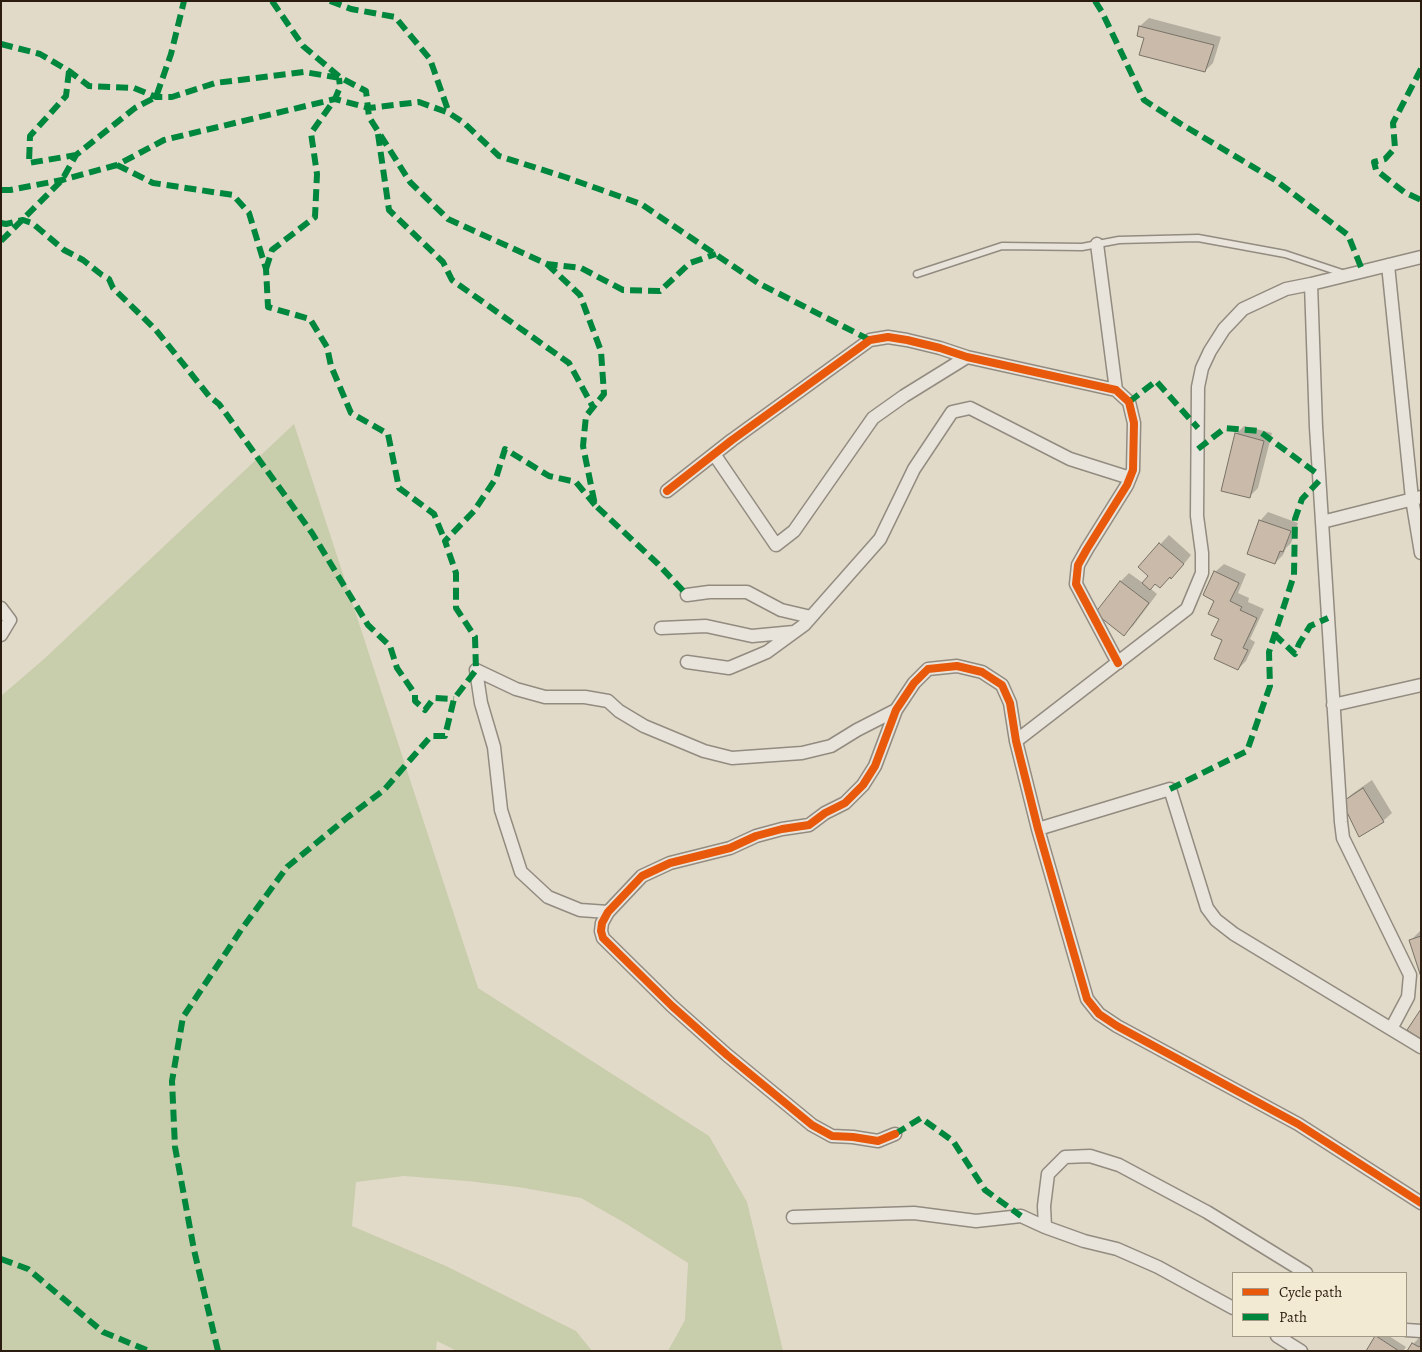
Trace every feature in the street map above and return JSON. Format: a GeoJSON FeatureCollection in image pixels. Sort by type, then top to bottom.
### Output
{"type":"FeatureCollection","features":[{"type":"Feature","properties":{"kind":"street"},"geometry":{"type":"LineString","coordinates":[[1097,244],[1116,390]]}},
{"type":"Feature","properties":{"kind":"street"},"geometry":{"type":"LineString","coordinates":[[1016,741],[1187,609],[1202,574],[1202,553],[1197,516],[1198,387],[1202,368],[1224,328],[1243,310],[1286,289],[1421,257]]}},
{"type":"Feature","properties":{"kind":"street"},"geometry":{"type":"LineString","coordinates":[[1388,265],[1417,498],[1421,553]]}},
{"type":"Feature","properties":{"kind":"street"},"geometry":{"type":"LineString","coordinates":[[1311,284],[1316,427],[1341,822],[1343,838],[1410,976],[1408,997],[1391,1029]]}},
{"type":"Feature","properties":{"kind":"street"},"geometry":{"type":"LineString","coordinates":[[667,491],[714,454],[870,340],[888,337],[907,340],[967,357],[1116,390],[1129,402],[1134,423],[1133,470],[1078,566],[1076,584],[1118,663]]}},
{"type":"Feature","properties":{"kind":"street"},"geometry":{"type":"LineString","coordinates":[[714,454],[776,545],[794,531],[873,418],[904,396],[967,357]]}},
{"type":"Feature","properties":{"kind":"street"},"geometry":{"type":"LineString","coordinates":[[687,662],[730,668],[767,652],[804,625],[880,539],[914,469],[952,412],[970,408],[1070,459],[1130,478]]}},
{"type":"Feature","properties":{"kind":"street"},"geometry":{"type":"LineString","coordinates":[[1322,522],[1417,498]]}},
{"type":"Feature","properties":{"kind":"street"},"geometry":{"type":"LineString","coordinates":[[687,594],[747,592],[780,610],[812,617]]}},
{"type":"Feature","properties":{"kind":"street"},"geometry":{"type":"LineString","coordinates":[[1,608],[10,620],[1,635]]}},
{"type":"Feature","properties":{"kind":"street"},"geometry":{"type":"LineString","coordinates":[[661,628],[706,626],[752,636],[794,632]]}},
{"type":"Feature","properties":{"kind":"street"},"geometry":{"type":"LineString","coordinates":[[895,1134],[878,1141],[832,1136],[812,1125],[727,1055],[672,1006],[603,938],[601,931],[602,923],[608,912],[642,876],[670,863],[730,848],[756,836],[782,829],[809,825],[845,803],[863,785],[875,766],[896,710],[914,683],[928,669],[957,666],[982,672],[1002,686],[1010,704],[1016,741],[1038,829],[1087,1000],[1100,1014],[1117,1026],[1298,1124],[1421,1202]]}},
{"type":"Feature","properties":{"kind":"street"},"geometry":{"type":"LineString","coordinates":[[608,912],[580,910],[548,897],[521,872],[501,810],[494,748],[481,704],[476,670],[516,689],[545,697],[585,697],[608,701],[644,726],[704,751],[732,758],[802,752],[831,746],[896,710]]}},
{"type":"Feature","properties":{"kind":"street"},"geometry":{"type":"LineString","coordinates":[[1334,705],[1421,685]]}},
{"type":"Feature","properties":{"kind":"street"},"geometry":{"type":"LineString","coordinates":[[1038,829],[1170,789],[1207,908],[1216,920],[1234,934],[1421,1047]]}},
{"type":"Feature","properties":{"kind":"street"},"geometry":{"type":"LineString","coordinates":[[1045,1227],[1044,1206],[1048,1174],[1065,1156],[1090,1156],[1119,1165],[1207,1212],[1304,1272]]}},
{"type":"Feature","properties":{"kind":"street"},"geometry":{"type":"LineString","coordinates":[[793,1217],[914,1213],[976,1222],[1021,1216],[1084,1241],[1117,1249],[1158,1267],[1232,1307]]}},
{"type":"Feature","properties":{"kind":"street"},"geometry":{"type":"LineString","coordinates":[[1407,1330],[1421,1331]]}},
{"type":"Feature","properties":{"kind":"street"},"geometry":{"type":"LineString","coordinates":[[1279,1337],[1301,1351]]}},
{"type":"Feature","properties":{"kind":"lane"},"geometry":{"type":"LineString","coordinates":[[918,274],[1002,246],[1082,247],[1119,240],[1198,238],[1285,254],[1348,275]]}},
{"type":"Feature","properties":{"kind":"green space"},"geometry":{"type":"Polygon","coordinates":[[[294,424],[478,988],[709,1136],[747,1202],[783,1351],[668,1351],[685,1320],[688,1263],[581,1198],[518,1187],[404,1176],[356,1182],[352,1226],[446,1266],[576,1331],[592,1351],[457,1351],[437,1341],[436,1351],[1,1351],[1,696],[44,659],[294,424]]]}},
{"type":"Feature","properties":{"kind":"building"},"geometry":{"type":"Polygon","coordinates":[[[1139,26],[1214,45],[1205,72],[1139,55],[1144,38],[1137,36],[1139,26]]]}},
{"type":"Feature","properties":{"kind":"building"},"geometry":{"type":"Polygon","coordinates":[[[1235,433],[1264,441],[1250,498],[1221,491],[1235,433]]]}},
{"type":"Feature","properties":{"kind":"building"},"geometry":{"type":"Polygon","coordinates":[[[1259,520],[1291,531],[1283,552],[1280,551],[1275,564],[1247,554],[1259,520]]]}},
{"type":"Feature","properties":{"kind":"building"},"geometry":{"type":"Polygon","coordinates":[[[1159,543],[1184,564],[1160,588],[1155,584],[1150,590],[1142,583],[1148,576],[1138,567],[1159,543]]]}},
{"type":"Feature","properties":{"kind":"building"},"geometry":{"type":"Polygon","coordinates":[[[1214,571],[1239,583],[1230,601],[1242,607],[1240,610],[1257,618],[1243,648],[1248,650],[1238,670],[1214,659],[1222,640],[1211,635],[1219,619],[1208,614],[1214,601],[1203,595],[1214,571]]]}},
{"type":"Feature","properties":{"kind":"building"},"geometry":{"type":"Polygon","coordinates":[[[1120,581],[1149,603],[1124,636],[1095,613],[1120,581]]]}},
{"type":"Feature","properties":{"kind":"building"},"geometry":{"type":"Polygon","coordinates":[[[1363,788],[1384,822],[1359,837],[1342,802],[1363,788]]]}},
{"type":"Feature","properties":{"kind":"building"},"geometry":{"type":"Polygon","coordinates":[[[1421,936],[1421,977],[1409,940],[1421,936]]]}},
{"type":"Feature","properties":{"kind":"building"},"geometry":{"type":"Polygon","coordinates":[[[1421,1009],[1421,1039],[1407,1030],[1421,1009]]]}},
{"type":"Feature","properties":{"kind":"building"},"geometry":{"type":"Polygon","coordinates":[[[1374,1337],[1378,1337],[1399,1351],[1366,1351],[1374,1337]]]}},
{"type":"Feature","properties":{"kind":"building"},"geometry":{"type":"Polygon","coordinates":[[[1412,1343],[1419,1347],[1421,1345],[1421,1351],[1407,1351],[1412,1343]]]}},
{"type":"Feature","properties":{"kind":"marked path"},"geometry":{"type":"LineString","coordinates":[[1,241],[62,180],[76,155],[135,108],[156,97],[171,54],[184,1]]}},
{"type":"Feature","properties":{"kind":"marked path"},"geometry":{"type":"LineString","coordinates":[[272,1],[303,46],[341,78],[366,91],[369,117],[410,182],[448,219],[547,264],[581,268],[623,290],[660,291],[690,263],[716,254]]}},
{"type":"Feature","properties":{"kind":"marked path"},"geometry":{"type":"LineString","coordinates":[[330,1],[351,9],[395,17],[430,59],[449,113]]}},
{"type":"Feature","properties":{"kind":"marked path"},"geometry":{"type":"LineString","coordinates":[[1095,1],[1144,100],[1275,180],[1348,235],[1363,272]]}},
{"type":"Feature","properties":{"kind":"marked path"},"geometry":{"type":"LineString","coordinates":[[1,44],[40,54],[69,71],[89,86],[134,88],[156,97],[172,97],[215,83],[304,72],[340,78]]}},
{"type":"Feature","properties":{"kind":"marked path"},"geometry":{"type":"LineString","coordinates":[[1421,69],[1393,123],[1395,148],[1385,159],[1374,162],[1376,170],[1404,192],[1421,200]]}},
{"type":"Feature","properties":{"kind":"marked path"},"geometry":{"type":"LineString","coordinates":[[69,71],[66,96],[30,136],[29,163],[76,155]]}},
{"type":"Feature","properties":{"kind":"marked path"},"geometry":{"type":"LineString","coordinates":[[266,269],[272,250],[315,217],[317,174],[311,133],[335,99],[340,87],[339,78]]}},
{"type":"Feature","properties":{"kind":"marked path"},"geometry":{"type":"LineString","coordinates":[[1,190],[62,180],[117,165],[164,140],[335,99],[369,108],[419,102],[449,113],[464,123],[499,156],[641,204],[758,283],[870,340]]}},
{"type":"Feature","properties":{"kind":"marked path"},"geometry":{"type":"LineString","coordinates":[[378,134],[389,210],[443,262],[452,280],[569,363],[593,407]]}},
{"type":"Feature","properties":{"kind":"marked path"},"geometry":{"type":"LineString","coordinates":[[117,165],[153,183],[233,195],[249,213],[266,269],[268,307],[310,319],[327,347],[331,366],[351,413],[388,434],[399,488],[434,514],[445,541]]}},
{"type":"Feature","properties":{"kind":"marked path"},"geometry":{"type":"LineString","coordinates":[[1,223],[6,224],[23,220],[32,223],[64,250],[83,260],[109,279],[113,288],[156,330],[209,396],[219,404],[312,533],[368,625],[390,646],[397,668],[415,694],[415,701],[425,710],[434,698],[454,699]]}},
{"type":"Feature","properties":{"kind":"marked path"},"geometry":{"type":"LineString","coordinates":[[547,264],[580,295],[601,351],[604,394],[586,416],[583,446],[595,505],[658,564],[687,595]]}},
{"type":"Feature","properties":{"kind":"marked path"},"geometry":{"type":"LineString","coordinates":[[1129,402],[1156,381],[1198,428]]}},
{"type":"Feature","properties":{"kind":"marked path"},"geometry":{"type":"LineString","coordinates":[[1198,449],[1225,428],[1259,431],[1319,475]]}},
{"type":"Feature","properties":{"kind":"marked path"},"geometry":{"type":"LineString","coordinates":[[218,1351],[194,1250],[175,1147],[172,1081],[183,1017],[241,930],[287,867],[384,790],[431,736],[445,736],[454,699],[476,670],[475,637],[456,608],[456,573],[445,541],[474,511],[496,478],[505,449],[549,476],[576,482],[595,505]]}},
{"type":"Feature","properties":{"kind":"marked path"},"geometry":{"type":"LineString","coordinates":[[1170,789],[1247,751],[1270,686],[1269,652],[1294,575],[1295,519],[1302,499],[1319,481]]}},
{"type":"Feature","properties":{"kind":"marked path"},"geometry":{"type":"LineString","coordinates":[[1274,634],[1295,654],[1310,626],[1328,618]]}},
{"type":"Feature","properties":{"kind":"marked path"},"geometry":{"type":"LineString","coordinates":[[895,1134],[921,1118],[953,1141],[985,1190],[1021,1216]]}},
{"type":"Feature","properties":{"kind":"marked path"},"geometry":{"type":"LineString","coordinates":[[1,1259],[28,1269],[103,1332],[149,1351]]}},
{"type":"Feature","properties":{"kind":"cycle path"},"geometry":{"type":"LineString","coordinates":[[667,491],[732,440],[870,340],[888,337],[907,340],[967,357],[1116,390],[1129,402],[1134,423],[1133,470],[1127,485],[1078,565],[1076,584],[1118,663]]}},
{"type":"Feature","properties":{"kind":"cycle path"},"geometry":{"type":"LineString","coordinates":[[895,1134],[878,1141],[832,1136],[812,1125],[727,1055],[672,1006],[603,938],[601,931],[602,923],[608,912],[642,876],[670,863],[730,848],[756,836],[782,829],[809,825],[825,813],[845,803],[863,785],[875,766],[896,710],[914,683],[928,669],[957,666],[982,672],[1002,685],[1010,703],[1016,741],[1038,829],[1087,999],[1099,1014],[1117,1026],[1298,1124],[1421,1203]]}}]}
